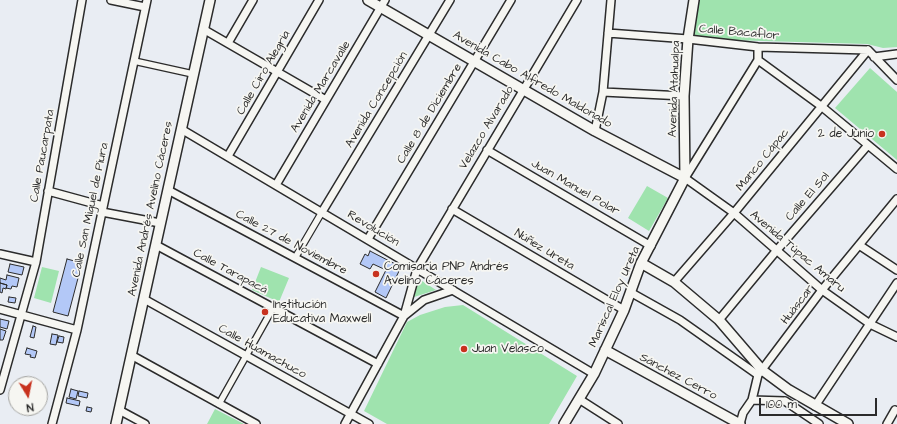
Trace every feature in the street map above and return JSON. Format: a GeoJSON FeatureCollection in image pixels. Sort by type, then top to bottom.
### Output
{"type":"FeatureCollection","features":[{"type":"Feature","properties":{"kind":"street","name":"Calle Paucarpata"},"geometry":{"type":"LineString","coordinates":[[0,390],[3,368],[21,315],[36,262],[82,0]]}},
{"type":"Feature","properties":{"kind":"street"},"geometry":{"type":"LineString","coordinates":[[111,0],[146,3]]}},
{"type":"Feature","properties":{"kind":"street","name":"Avenida Andrés Avelino Cáceres"},"geometry":{"type":"LineString","coordinates":[[116,424],[210,0]]}},
{"type":"Feature","properties":{"kind":"street"},"geometry":{"type":"LineString","coordinates":[[228,43],[254,0]]}},
{"type":"Feature","properties":{"kind":"street","name":"Calle Ciro Alegria"},"geometry":{"type":"LineString","coordinates":[[228,156],[319,0]]}},
{"type":"Feature","properties":{"kind":"street","name":"Avenida Cabo Alfredo Maldonado"},"geometry":{"type":"LineString","coordinates":[[368,0],[383,4],[429,35],[523,90],[595,131],[685,178]]}},
{"type":"Feature","properties":{"kind":"street","name":"Avenida Concepción"},"geometry":{"type":"LineString","coordinates":[[322,212],[450,0]]}},
{"type":"Feature","properties":{"kind":"street","name":"Calle 8 de Diciembre"},"geometry":{"type":"LineString","coordinates":[[368,239],[511,0]]}},
{"type":"Feature","properties":{"kind":"street","name":"Velazco Alvarado"},"geometry":{"type":"LineString","coordinates":[[404,316],[417,269],[578,0]]}},
{"type":"Feature","properties":{"kind":"street"},"geometry":{"type":"LineString","coordinates":[[595,131],[603,92],[611,0]]}},
{"type":"Feature","properties":{"kind":"street","name":"Avenida Atahualpa"},"geometry":{"type":"LineString","coordinates":[[685,178],[684,96],[688,40],[694,0]]}},
{"type":"Feature","properties":{"kind":"street","name":"Calle San Miguel de Piura"},"geometry":{"type":"LineString","coordinates":[[52,424],[77,330],[146,3]]}},
{"type":"Feature","properties":{"kind":"street","name":"Avenida Marcavalle"},"geometry":{"type":"LineString","coordinates":[[276,185],[383,4]]}},
{"type":"Feature","properties":{"kind":"street"},"geometry":{"type":"LineString","coordinates":[[203,29],[326,100]]}},
{"type":"Feature","properties":{"kind":"street","name":"Calle Bacaflor"},"geometry":{"type":"LineString","coordinates":[[608,33],[758,47],[868,50]]}},
{"type":"Feature","properties":{"kind":"street"},"geometry":{"type":"LineString","coordinates":[[685,178],[758,60],[758,47]]}},
{"type":"Feature","properties":{"kind":"street"},"geometry":{"type":"LineString","coordinates":[[868,50],[897,80]]}},
{"type":"Feature","properties":{"kind":"street","name":"Manco Cápac"},"geometry":{"type":"LineString","coordinates":[[674,282],[734,213],[868,50]]}},
{"type":"Feature","properties":{"kind":"street"},"geometry":{"type":"LineString","coordinates":[[874,57],[897,54]]}},
{"type":"Feature","properties":{"kind":"street"},"geometry":{"type":"LineString","coordinates":[[758,60],[822,106],[897,169]]}},
{"type":"Feature","properties":{"kind":"street"},"geometry":{"type":"LineString","coordinates":[[134,61],[193,74]]}},
{"type":"Feature","properties":{"kind":"street"},"geometry":{"type":"LineString","coordinates":[[603,92],[684,96]]}},
{"type":"Feature","properties":{"kind":"street","name":"Revolución"},"geometry":{"type":"LineString","coordinates":[[181,129],[594,374]]}},
{"type":"Feature","properties":{"kind":"street","name":"Calle El Sol"},"geometry":{"type":"LineString","coordinates":[[719,320],[777,250],[868,145]]}},
{"type":"Feature","properties":{"kind":"street","name":"Juan Manuel Polar"},"geometry":{"type":"LineString","coordinates":[[487,150],[651,246]]}},
{"type":"Feature","properties":{"kind":"street","name":"Avenida Túpac Amaru"},"geometry":{"type":"LineString","coordinates":[[685,178],[734,213],[822,290],[870,324],[897,337]]}},
{"type":"Feature","properties":{"kind":"street","name":"Mariscal Eloy Ureta"},"geometry":{"type":"LineString","coordinates":[[564,424],[594,374],[624,310],[641,263],[685,178]]}},
{"type":"Feature","properties":{"kind":"street","name":"Calle 27 de Noviembre"},"geometry":{"type":"LineString","coordinates":[[168,190],[404,316]]}},
{"type":"Feature","properties":{"kind":"street"},"geometry":{"type":"LineString","coordinates":[[48,191],[102,209],[160,223]]}},
{"type":"Feature","properties":{"kind":"street","name":"Huáscar"},"geometry":{"type":"LineString","coordinates":[[760,373],[822,290],[897,199]]}},
{"type":"Feature","properties":{"kind":"street","name":"Núñez Ureta"},"geometry":{"type":"LineString","coordinates":[[452,209],[624,310]]}},
{"type":"Feature","properties":{"kind":"street"},"geometry":{"type":"LineString","coordinates":[[295,258],[322,212]]}},
{"type":"Feature","properties":{"kind":"street","name":"Calle Tarapacá"},"geometry":{"type":"LineString","coordinates":[[156,245],[378,364]]}},
{"type":"Feature","properties":{"kind":"street"},"geometry":{"type":"LineString","coordinates":[[859,245],[897,270]]}},
{"type":"Feature","properties":{"kind":"street"},"geometry":{"type":"LineString","coordinates":[[0,254],[36,262]]}},
{"type":"Feature","properties":{"kind":"street"},"geometry":{"type":"LineString","coordinates":[[641,263],[674,282],[719,320],[760,373]]}},
{"type":"Feature","properties":{"kind":"street"},"geometry":{"type":"LineString","coordinates":[[815,406],[897,283]]}},
{"type":"Feature","properties":{"kind":"street"},"geometry":{"type":"LineString","coordinates":[[345,424],[404,316],[424,300],[453,290]]}},
{"type":"Feature","properties":{"kind":"street"},"geometry":{"type":"LineString","coordinates":[[630,292],[680,320],[760,373],[848,424]]}},
{"type":"Feature","properties":{"kind":"street","name":"Calle Huamachuco"},"geometry":{"type":"LineString","coordinates":[[144,299],[369,424]]}},
{"type":"Feature","properties":{"kind":"street"},"geometry":{"type":"LineString","coordinates":[[219,404],[273,308]]}},
{"type":"Feature","properties":{"kind":"street"},"geometry":{"type":"LineString","coordinates":[[0,309],[77,330]]}},
{"type":"Feature","properties":{"kind":"street","name":"Sánchez Cerro"},"geometry":{"type":"LineString","coordinates":[[605,350],[740,424]]}},
{"type":"Feature","properties":{"kind":"street"},"geometry":{"type":"LineString","coordinates":[[131,355],[256,424]]}},
{"type":"Feature","properties":{"kind":"street"},"geometry":{"type":"LineString","coordinates":[[740,424],[743,413],[752,400],[760,373]]}},
{"type":"Feature","properties":{"kind":"street"},"geometry":{"type":"LineString","coordinates":[[785,401],[789,390]]}},
{"type":"Feature","properties":{"kind":"street"},"geometry":{"type":"LineString","coordinates":[[580,399],[618,424]]}},
{"type":"Feature","properties":{"kind":"street"},"geometry":{"type":"LineString","coordinates":[[752,400],[785,401],[819,424]]}},
{"type":"Feature","properties":{"kind":"street"},"geometry":{"type":"LineString","coordinates":[[119,410],[145,424]]}},
{"type":"Feature","properties":{"kind":"street"},"geometry":{"type":"LineString","coordinates":[[887,424],[894,410]]}},
{"type":"Feature","properties":{"kind":"green space"},"geometry":{"type":"Polygon","coordinates":[[[697,0],[897,0],[897,47],[883,48],[867,44],[693,39],[697,0]]]}},
{"type":"Feature","properties":{"kind":"green space","name":"2 de Junio"},"geometry":{"type":"Polygon","coordinates":[[[870,68],[897,92],[897,160],[835,108],[870,68]]]}},
{"type":"Feature","properties":{"kind":"green space"},"geometry":{"type":"Polygon","coordinates":[[[647,186],[668,198],[649,231],[628,218],[647,186]]]}},
{"type":"Feature","properties":{"kind":"green space"},"geometry":{"type":"Polygon","coordinates":[[[42,267],[59,271],[51,303],[34,298],[42,267]]]}},
{"type":"Feature","properties":{"kind":"green space"},"geometry":{"type":"Polygon","coordinates":[[[261,267],[289,278],[279,302],[252,290],[261,267]]]}},
{"type":"Feature","properties":{"kind":"green space"},"geometry":{"type":"Polygon","coordinates":[[[419,279],[436,290],[411,298],[419,279]]]}},
{"type":"Feature","properties":{"kind":"green space","name":"Juan Velasco"},"geometry":{"type":"Polygon","coordinates":[[[463,305],[577,376],[549,424],[387,424],[364,411],[407,322],[420,315],[445,307],[463,305]]]}},
{"type":"Feature","properties":{"kind":"green space"},"geometry":{"type":"Polygon","coordinates":[[[215,409],[244,424],[207,424],[215,409]]]}},
{"type":"Feature","properties":{"kind":"building"},"geometry":{"type":"Polygon","coordinates":[[[370,251],[401,267],[386,298],[375,292],[386,270],[373,264],[370,269],[360,264],[365,254],[368,256],[370,251]]]}},
{"type":"Feature","properties":{"kind":"building"},"geometry":{"type":"Polygon","coordinates":[[[67,259],[82,263],[68,316],[53,312],[67,259]]]}},
{"type":"Feature","properties":{"kind":"building"},"geometry":{"type":"Polygon","coordinates":[[[10,264],[24,267],[22,275],[8,272],[10,264]]]}},
{"type":"Feature","properties":{"kind":"building"},"geometry":{"type":"Polygon","coordinates":[[[7,275],[19,278],[17,287],[12,286],[11,289],[6,288],[7,285],[0,283],[0,278],[6,280],[7,275]]]}},
{"type":"Feature","properties":{"kind":"building"},"geometry":{"type":"Polygon","coordinates":[[[0,283],[7,285],[6,289],[3,288],[2,293],[0,292],[0,283]]]}},
{"type":"Feature","properties":{"kind":"building"},"geometry":{"type":"Polygon","coordinates":[[[9,297],[16,298],[15,303],[8,302],[9,297]]]}},
{"type":"Feature","properties":{"kind":"building"},"geometry":{"type":"Polygon","coordinates":[[[0,319],[9,321],[7,329],[0,327],[0,319]]]}},
{"type":"Feature","properties":{"kind":"building"},"geometry":{"type":"Polygon","coordinates":[[[33,326],[36,327],[34,338],[30,337],[33,326]]]}},
{"type":"Feature","properties":{"kind":"building"},"geometry":{"type":"Polygon","coordinates":[[[0,329],[6,331],[3,340],[0,340],[0,329]]]}},
{"type":"Feature","properties":{"kind":"building"},"geometry":{"type":"Polygon","coordinates":[[[52,334],[58,335],[56,345],[50,344],[52,334]]]}},
{"type":"Feature","properties":{"kind":"building"},"geometry":{"type":"Polygon","coordinates":[[[59,336],[64,337],[63,343],[57,342],[59,336]]]}},
{"type":"Feature","properties":{"kind":"building"},"geometry":{"type":"Polygon","coordinates":[[[27,348],[37,351],[35,358],[30,357],[31,355],[25,354],[27,348]]]}},
{"type":"Feature","properties":{"kind":"building"},"geometry":{"type":"Polygon","coordinates":[[[71,389],[78,391],[76,399],[69,397],[71,389]]]}},
{"type":"Feature","properties":{"kind":"building"},"geometry":{"type":"Polygon","coordinates":[[[79,391],[88,393],[87,398],[78,396],[79,391]]]}},
{"type":"Feature","properties":{"kind":"building"},"geometry":{"type":"Polygon","coordinates":[[[67,398],[80,401],[79,406],[66,403],[67,398]]]}},
{"type":"Feature","properties":{"kind":"building"},"geometry":{"type":"Polygon","coordinates":[[[87,407],[92,408],[91,412],[86,411],[87,407]]]}},
{"type":"Feature","properties":{"kind":"place","name":"2 de Junio"},"geometry":{"type":"Point","coordinates":[882,134]}},
{"type":"Feature","properties":{"kind":"place","name":"Comisaría PNP Andrés Avelino Cáceres"},"geometry":{"type":"Point","coordinates":[376,274]}},
{"type":"Feature","properties":{"kind":"place","name":"Institución Educativa Maxwell"},"geometry":{"type":"Point","coordinates":[265,312]}},
{"type":"Feature","properties":{"kind":"place","name":"Juan Velasco"},"geometry":{"type":"Point","coordinates":[464,349]}}]}
